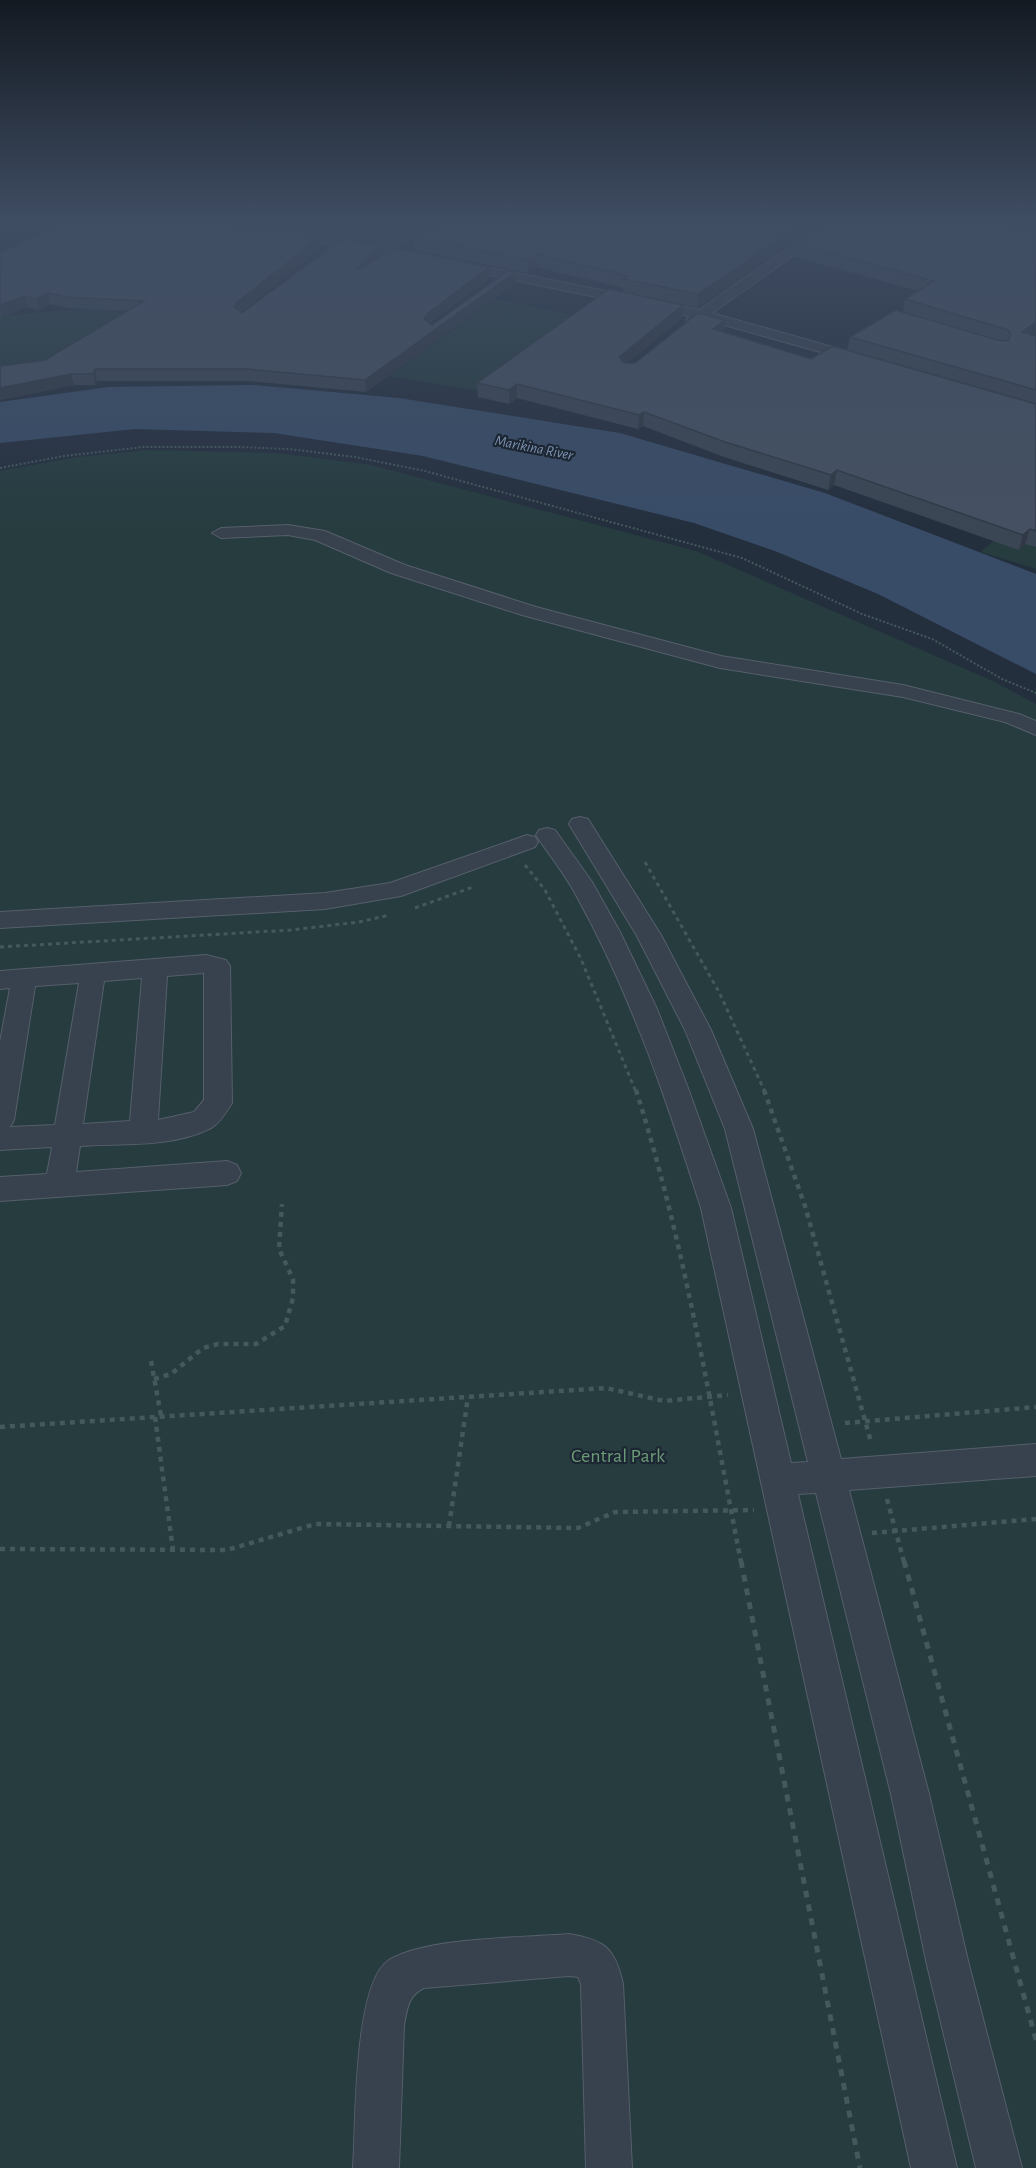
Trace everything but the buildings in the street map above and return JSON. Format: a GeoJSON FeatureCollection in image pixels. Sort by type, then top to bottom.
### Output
{"type":"FeatureCollection","features":[{"type":"Feature","properties":{"kind":"street"},"geometry":{"type":"LineString","coordinates":[[677,333],[688,324]]}},
{"type":"Feature","properties":{"kind":"street"},"geometry":{"type":"LineString","coordinates":[[736,324],[880,365]]}},
{"type":"Feature","properties":{"kind":"street"},"geometry":{"type":"LineString","coordinates":[[221,533],[288,530],[319,535],[398,569],[529,611],[720,662],[903,691],[1012,718],[1036,729]]}},
{"type":"Feature","properties":{"kind":"street"},"geometry":{"type":"LineString","coordinates":[[580,824],[649,935],[698,1030],[739,1129],[910,1794],[948,1965],[999,2168]]}},
{"type":"Feature","properties":{"kind":"street"},"geometry":{"type":"LineString","coordinates":[[0,921],[326,902],[393,890],[529,841],[587,894],[648,1017],[716,1208],[934,2168]]}},
{"type":"Feature","properties":{"kind":"street"},"geometry":{"type":"LineString","coordinates":[[0,1120],[12,979],[206,964],[218,966],[218,1103],[203,1120],[190,1126],[143,1131],[0,1139]]}},
{"type":"Feature","properties":{"kind":"street"},"geometry":{"type":"LineString","coordinates":[[143,1131],[155,968]]}},
{"type":"Feature","properties":{"kind":"street"},"geometry":{"type":"LineString","coordinates":[[60,1185],[93,973]]}},
{"type":"Feature","properties":{"kind":"street"},"geometry":{"type":"LineString","coordinates":[[0,1189],[227,1173]]}},
{"type":"Feature","properties":{"kind":"street"},"geometry":{"type":"LineString","coordinates":[[781,1495],[829,1476],[1036,1460]]}},
{"type":"Feature","properties":{"kind":"street"},"geometry":{"type":"LineString","coordinates":[[376,2168],[383,2025],[388,1996],[402,1976],[423,1967],[569,1955],[589,1958],[599,1969],[602,1983],[609,2168]]}},
{"type":"Feature","properties":{"kind":"path"},"geometry":{"type":"LineString","coordinates":[[0,468],[64,456],[143,447],[239,447],[333,454],[425,471],[742,558],[862,614],[932,639],[1002,679],[1036,693]]}},
{"type":"Feature","properties":{"kind":"path"},"geometry":{"type":"LineString","coordinates":[[529,841],[545,890],[581,959],[629,1069],[660,1163],[709,1397],[860,2168]]}},
{"type":"Feature","properties":{"kind":"path"},"geometry":{"type":"LineString","coordinates":[[154,1379],[171,1374],[203,1348],[218,1344],[256,1344],[271,1338],[285,1326],[293,1298],[293,1279],[279,1249],[282,1204]]}},
{"type":"Feature","properties":{"kind":"path"},"geometry":{"type":"LineString","coordinates":[[151,1361],[173,1550]]}},
{"type":"Feature","properties":{"kind":"path"},"geometry":{"type":"LineString","coordinates":[[0,1427],[606,1388],[664,1401],[758,1393]]}},
{"type":"Feature","properties":{"kind":"path"},"geometry":{"type":"LineString","coordinates":[[449,1526],[468,1397]]}},
{"type":"Feature","properties":{"kind":"path"},"geometry":{"type":"LineString","coordinates":[[816,1425],[1036,1407]]}},
{"type":"Feature","properties":{"kind":"path"},"geometry":{"type":"LineString","coordinates":[[0,1549],[227,1550],[315,1524],[578,1528],[615,1512],[731,1510],[781,1495]]}},
{"type":"Feature","properties":{"kind":"path"},"geometry":{"type":"LineString","coordinates":[[844,1535],[1036,1519]]}},
{"type":"Feature","properties":{"kind":"green space"},"geometry":{"type":"Polygon","coordinates":[[[0,324],[114,324],[37,369],[0,374],[0,324]]]}},
{"type":"Feature","properties":{"kind":"green space"},"geometry":{"type":"Polygon","coordinates":[[[460,324],[574,324],[480,391],[389,376],[460,324]]]}},
{"type":"Feature","properties":{"kind":"green space","name":"Central Park"},"geometry":{"type":"Polygon","coordinates":[[[148,450],[277,453],[371,465],[696,551],[995,682],[1036,704],[1036,2168],[0,2168],[0,471],[77,457],[148,450]]]}},
{"type":"Feature","properties":{"kind":"green space"},"geometry":{"type":"Polygon","coordinates":[[[1036,503],[1036,569],[981,552],[1036,503]]]}},
{"type":"Feature","properties":{"kind":"water","name":"Marikina River"},"geometry":{"type":"Polygon","coordinates":[[[253,385],[399,398],[620,433],[825,493],[1036,574],[1036,674],[878,594],[775,551],[694,523],[423,456],[274,433],[135,429],[0,443],[0,402],[108,387],[253,385]]]}}]}
